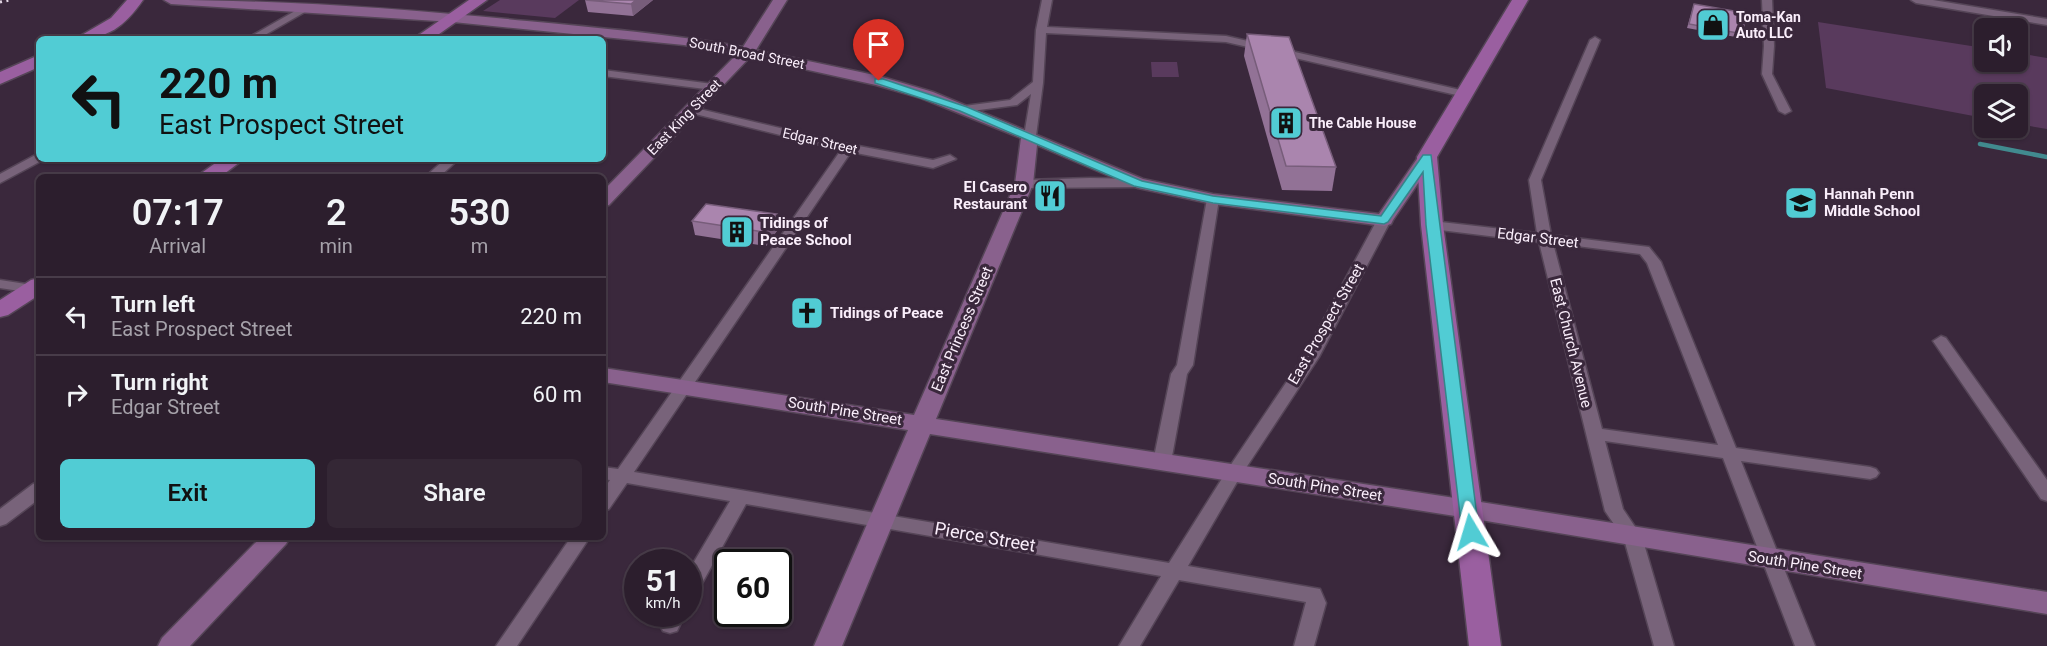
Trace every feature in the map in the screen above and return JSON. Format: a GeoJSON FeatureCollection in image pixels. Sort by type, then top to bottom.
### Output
{"type":"FeatureCollection","features":[{"type":"Feature","properties":{"kind":"main road"},"geometry":{"type":"LineString","coordinates":[[89,36],[117,21],[135,0]]}},
{"type":"Feature","properties":{"kind":"main road"},"geometry":{"type":"LineString","coordinates":[[426,36],[479,0]]}},
{"type":"Feature","properties":{"kind":"main road","name":"East Prospect Street"},"geometry":{"type":"LineString","coordinates":[[1427,157],[1520,0]]}},
{"type":"Feature","properties":{"kind":"main road"},"geometry":{"type":"LineString","coordinates":[[0,79],[36,61]]}},
{"type":"Feature","properties":{"kind":"main road"},"geometry":{"type":"LineString","coordinates":[[1427,157],[1432,225],[1485,646]]}},
{"type":"Feature","properties":{"kind":"main road"},"geometry":{"type":"LineString","coordinates":[[211,174],[229,162]]}},
{"type":"Feature","properties":{"kind":"main road"},"geometry":{"type":"LineString","coordinates":[[0,310],[36,289]]}},
{"type":"Feature","properties":{"kind":"street","name":"South Broad Street"},"geometry":{"type":"LineString","coordinates":[[171,0],[453,18],[684,41],[747,52],[879,81],[964,109],[1030,136]]}},
{"type":"Feature","properties":{"kind":"street","name":"East King Street"},"geometry":{"type":"LineString","coordinates":[[606,198],[747,52],[780,0]]}},
{"type":"Feature","properties":{"kind":"street","name":"East Princess Street"},"geometry":{"type":"LineString","coordinates":[[828,646],[1024,184],[1038,83],[1041,30],[1047,0]]}},
{"type":"Feature","properties":{"kind":"street"},"geometry":{"type":"LineString","coordinates":[[1916,0],[2047,22]]}},
{"type":"Feature","properties":{"kind":"street"},"geometry":{"type":"LineString","coordinates":[[1767,2],[1767,74],[1785,111]]}},
{"type":"Feature","properties":{"kind":"street"},"geometry":{"type":"LineString","coordinates":[[256,36],[305,9]]}},
{"type":"Feature","properties":{"kind":"street"},"geometry":{"type":"LineString","coordinates":[[1041,30],[1226,39],[1465,94]]}},
{"type":"Feature","properties":{"kind":"street","name":"East Church Avenue"},"geometry":{"type":"LineString","coordinates":[[1595,40],[1535,180],[1545,239],[1614,511],[1633,537],[1664,646]]}},
{"type":"Feature","properties":{"kind":"street"},"geometry":{"type":"LineString","coordinates":[[606,73],[713,87]]}},
{"type":"Feature","properties":{"kind":"street"},"geometry":{"type":"LineString","coordinates":[[964,109],[1013,104],[1038,83]]}},
{"type":"Feature","properties":{"kind":"street","name":"Edgar Street"},"geometry":{"type":"LineString","coordinates":[[691,110],[848,148],[933,164],[950,159]]}},
{"type":"Feature","properties":{"kind":"street"},"geometry":{"type":"LineString","coordinates":[[1030,136],[1138,183]]}},
{"type":"Feature","properties":{"kind":"street"},"geometry":{"type":"LineString","coordinates":[[606,500],[848,148]]}},
{"type":"Feature","properties":{"kind":"street","name":"East Prospect Street"},"geometry":{"type":"LineString","coordinates":[[1129,646],[1234,473],[1311,357],[1384,220],[1427,157]]}},
{"type":"Feature","properties":{"kind":"street"},"geometry":{"type":"LineString","coordinates":[[0,179],[36,159]]}},
{"type":"Feature","properties":{"kind":"street"},"geometry":{"type":"LineString","coordinates":[[435,174],[449,162]]}},
{"type":"Feature","properties":{"kind":"street"},"geometry":{"type":"LineString","coordinates":[[1024,184],[1138,183],[1213,199],[1384,220]]}},
{"type":"Feature","properties":{"kind":"street"},"geometry":{"type":"LineString","coordinates":[[1162,462],[1179,374],[1185,365],[1213,199]]}},
{"type":"Feature","properties":{"kind":"street","name":"Edgar Street"},"geometry":{"type":"LineString","coordinates":[[1432,225],[1644,250],[1654,261],[1728,452]]}},
{"type":"Feature","properties":{"kind":"street"},"geometry":{"type":"LineString","coordinates":[[0,284],[36,288]]}},
{"type":"Feature","properties":{"kind":"street"},"geometry":{"type":"LineString","coordinates":[[1941,341],[2047,494]]}},
{"type":"Feature","properties":{"kind":"street","name":"South Pine Street"},"geometry":{"type":"LineString","coordinates":[[606,375],[1468,509],[2047,603]]}},
{"type":"Feature","properties":{"kind":"street"},"geometry":{"type":"LineString","coordinates":[[1594,434],[1870,473]]}},
{"type":"Feature","properties":{"kind":"street"},"geometry":{"type":"LineString","coordinates":[[1728,452],[1805,646]]}},
{"type":"Feature","properties":{"kind":"street","name":"Pierce Street"},"geometry":{"type":"LineString","coordinates":[[606,473],[1313,595],[1316,603],[1304,646]]}},
{"type":"Feature","properties":{"kind":"street"},"geometry":{"type":"LineString","coordinates":[[0,519],[36,491]]}},
{"type":"Feature","properties":{"kind":"street"},"geometry":{"type":"LineString","coordinates":[[702,566],[742,496]]}},
{"type":"Feature","properties":{"kind":"street"},"geometry":{"type":"LineString","coordinates":[[172,646],[274,540]]}},
{"type":"Feature","properties":{"kind":"street"},"geometry":{"type":"LineString","coordinates":[[506,646],[579,540]]}},
{"type":"Feature","properties":{"kind":"shaded area"},"geometry":{"type":"Polygon","coordinates":[[[500,0],[579,0],[555,18],[483,11],[500,0]]]}},
{"type":"Feature","properties":{"kind":"shaded area"},"geometry":{"type":"Polygon","coordinates":[[[1818,22],[1974,46],[1974,72],[2028,72],[2028,55],[2047,58],[2047,129],[2028,126],[2028,84],[1974,84],[1974,116],[1826,88],[1818,22]]]}},
{"type":"Feature","properties":{"kind":"shaded area"},"geometry":{"type":"Polygon","coordinates":[[[1151,62],[1177,62],[1179,77],[1152,77],[1151,62]]]}},
{"type":"Feature","properties":{"kind":"building"},"geometry":{"type":"Polygon","coordinates":[[[585,0],[636,0],[631,4],[585,0]]]}},
{"type":"Feature","properties":{"kind":"building","name":"Toma-Kan Auto LLC"},"geometry":{"type":"Polygon","coordinates":[[[1694,4],[1746,13],[1743,34],[1689,24],[1694,4]]]}},
{"type":"Feature","properties":{"kind":"building","name":"The Cable House"},"geometry":{"type":"Polygon","coordinates":[[[1247,34],[1289,37],[1336,167],[1286,166],[1247,34]]]}},
{"type":"Feature","properties":{"kind":"building"},"geometry":{"type":"Polygon","coordinates":[[[706,204],[777,214],[764,232],[692,221],[706,204]]]}},
{"type":"Feature","properties":{"kind":"waterway"},"geometry":{"type":"LineString","coordinates":[[1980,144],[2047,157]]}},
{"type":"Feature","properties":{"kind":"railway"},"geometry":{"type":"LineString","coordinates":[[0,2],[10,0]]}},
{"type":"Feature","properties":{"kind":"place","name":"Toma-Kan Auto LLC"},"geometry":{"type":"Point","coordinates":[1713,25]}},
{"type":"Feature","properties":{"kind":"place","name":"The Cable House"},"geometry":{"type":"Point","coordinates":[1286,123]}},
{"type":"Feature","properties":{"kind":"place","name":"El Casero Restaurant"},"geometry":{"type":"Point","coordinates":[1050,196]}},
{"type":"Feature","properties":{"kind":"place","name":"Hannah Penn Middle School"},"geometry":{"type":"Point","coordinates":[1801,203]}},
{"type":"Feature","properties":{"kind":"place","name":"Tidings of Peace School"},"geometry":{"type":"Point","coordinates":[737,232]}},
{"type":"Feature","properties":{"kind":"place","name":"Tidings of Peace"},"geometry":{"type":"Point","coordinates":[807,313]}},
{"type":"Feature","properties":{"kind":"route"},"geometry":{"type":"LineString","coordinates":[[879,81],[964,109],[1138,183],[1184,195],[1384,220],[1427,157],[1432,225],[1471,532]]}}]}
